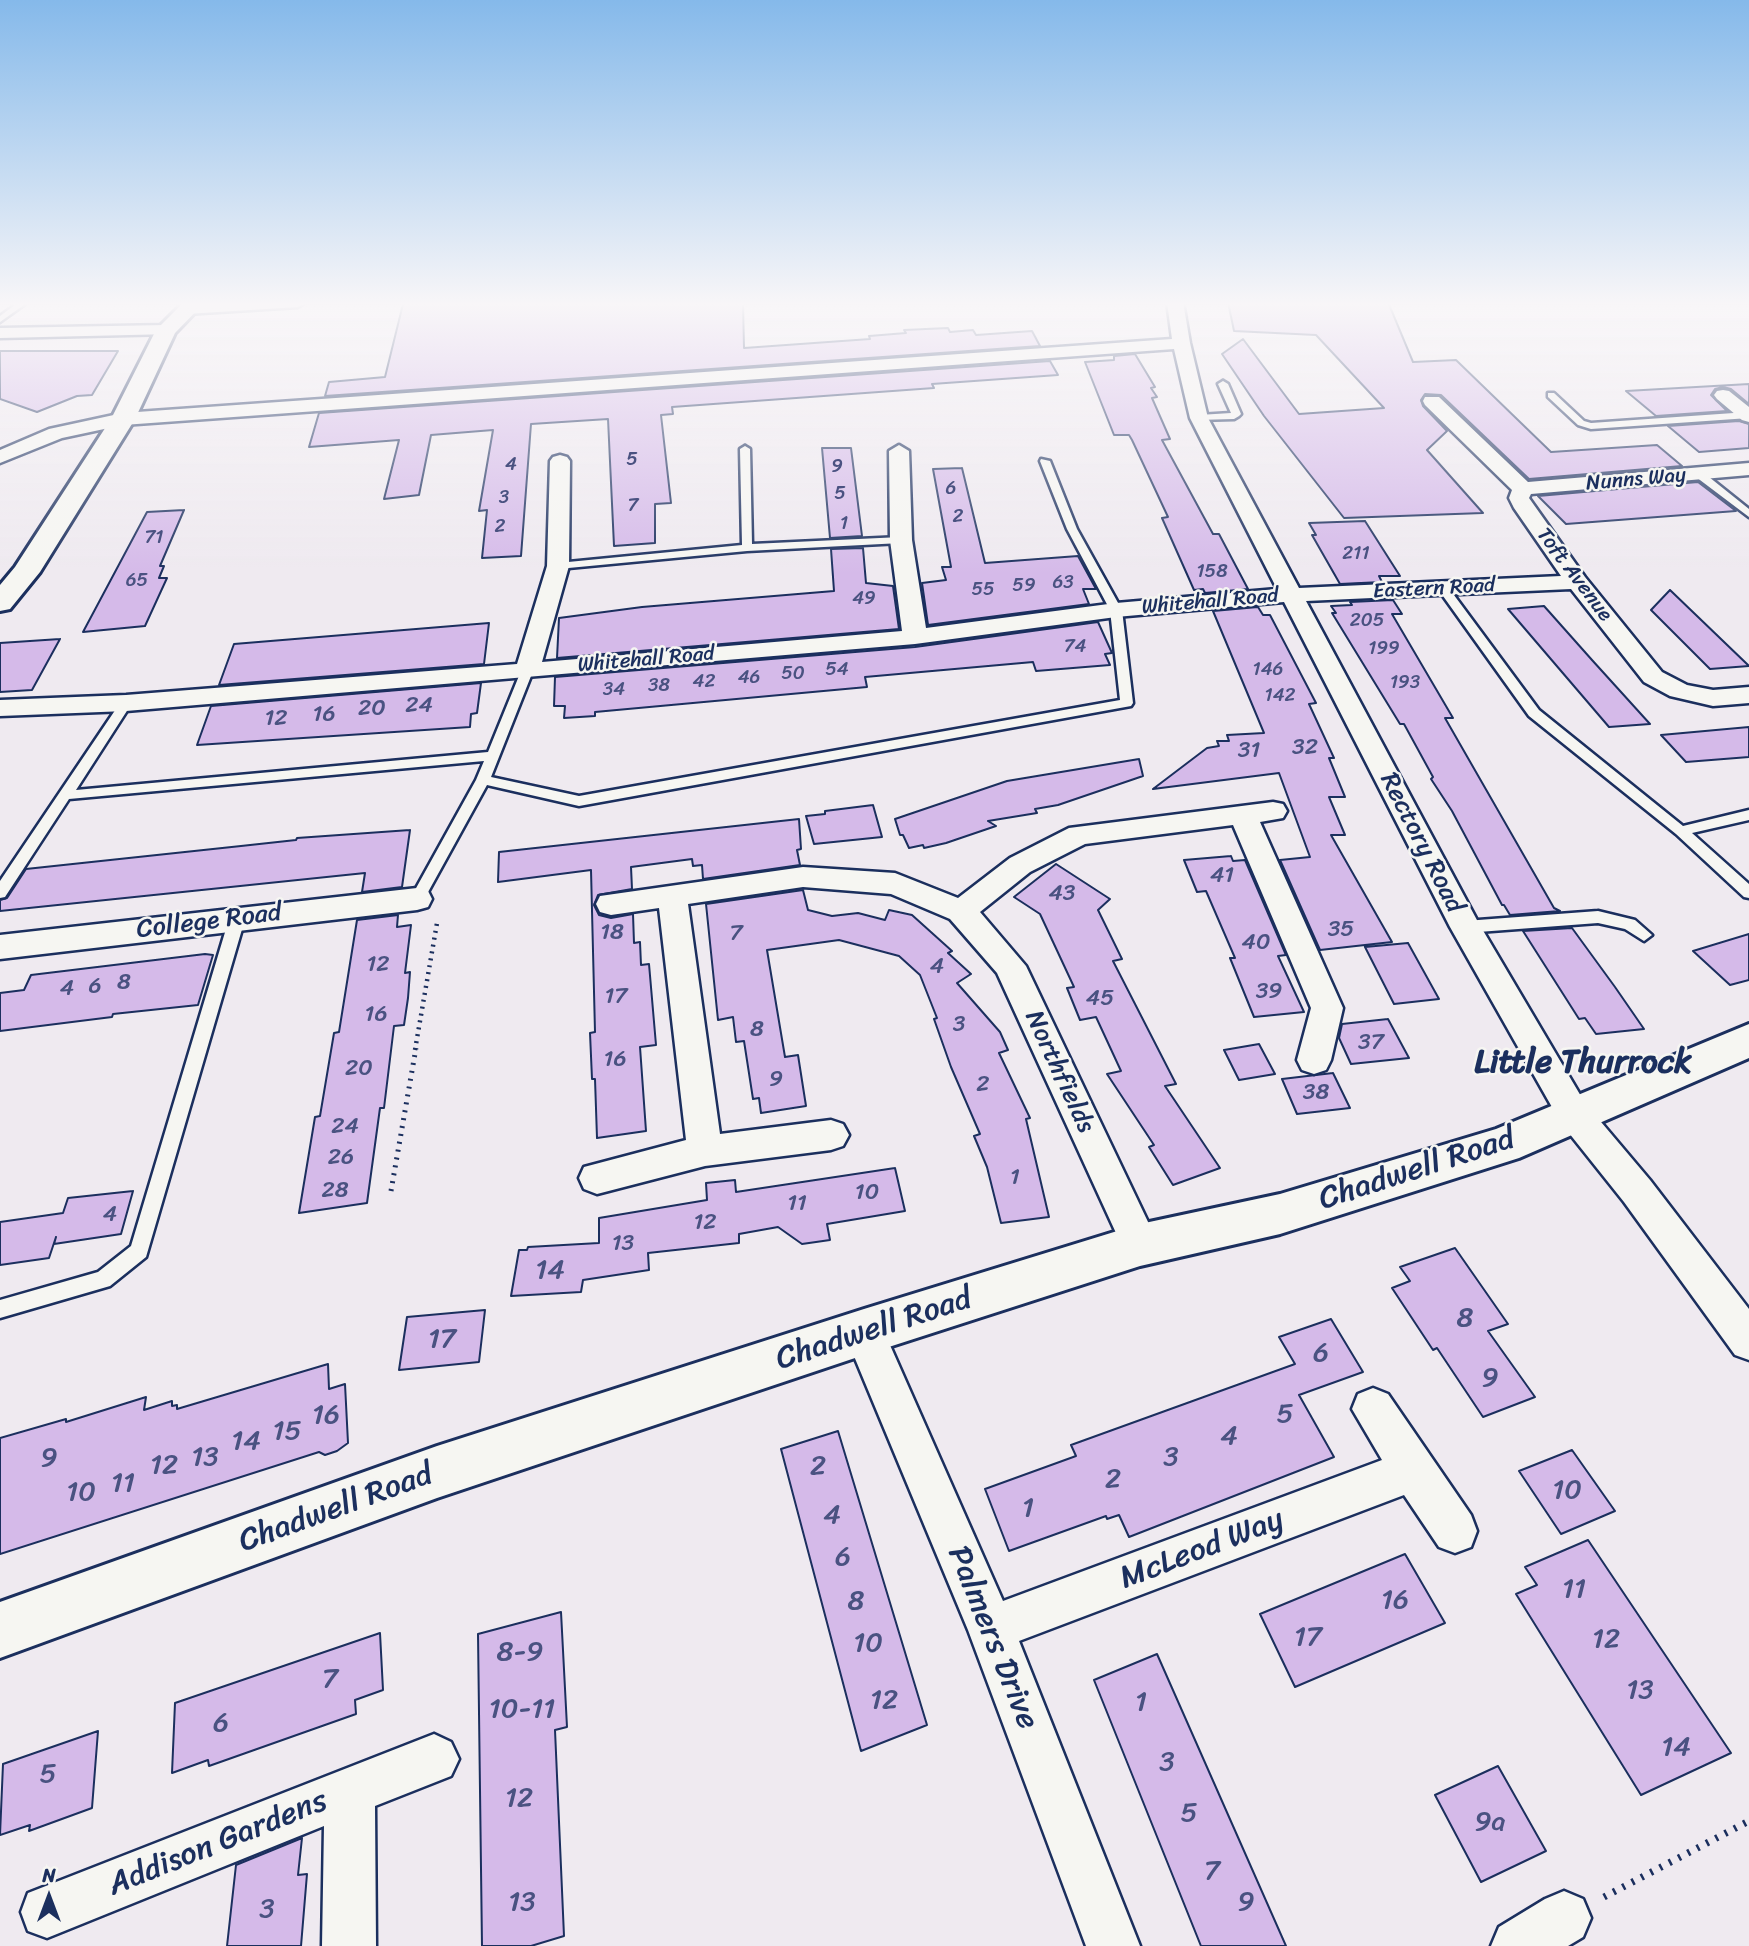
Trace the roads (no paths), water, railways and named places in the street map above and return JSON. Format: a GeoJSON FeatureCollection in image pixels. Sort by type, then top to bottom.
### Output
{"type":"FeatureCollection","features":[{"type":"Feature","properties":{"kind":"street"},"geometry":{"type":"LineString","coordinates":[[0,603],[26,572],[123,419],[136,393]]}},
{"type":"Feature","properties":{"kind":"street"},"geometry":{"type":"LineString","coordinates":[[0,457],[56,433],[123,419],[488,393]]}},
{"type":"Feature","properties":{"kind":"street","name":"Rectory Road"},"geometry":{"type":"LineString","coordinates":[[1193,393],[1199,418],[1465,927],[1573,1113],[1637,1191],[1749,1340]]}},
{"type":"Feature","properties":{"kind":"street"},"geometry":{"type":"LineString","coordinates":[[1723,395],[1745,413]]}},
{"type":"Feature","properties":{"kind":"street","name":"Toft Avenue"},"geometry":{"type":"LineString","coordinates":[[1432,401],[1523,489],[1519,498],[1524,508],[1577,582],[1653,677],[1679,691],[1713,698],[1749,695]]}},
{"type":"Feature","properties":{"kind":"street"},"geometry":{"type":"LineString","coordinates":[[1708,409],[1745,413]]}},
{"type":"Feature","properties":{"kind":"street"},"geometry":{"type":"LineString","coordinates":[[899,451],[901,540],[915,637]]}},
{"type":"Feature","properties":{"kind":"street"},"geometry":{"type":"LineString","coordinates":[[527,671],[558,566],[560,461]]}},
{"type":"Feature","properties":{"kind":"street","name":"Nunns Way"},"geometry":{"type":"LineString","coordinates":[[1523,489],[1749,469]]}},
{"type":"Feature","properties":{"kind":"street","name":"Eastern Road"},"geometry":{"type":"LineString","coordinates":[[1291,596],[1577,582]]}},
{"type":"Feature","properties":{"kind":"street","name":"Whitehall Road"},"geometry":{"type":"LineString","coordinates":[[0,708],[126,703],[527,671],[915,637],[1116,610],[1291,596]]}},
{"type":"Feature","properties":{"kind":"street"},"geometry":{"type":"LineString","coordinates":[[961,911],[1020,866],[1079,835],[1258,813],[1326,1008],[1314,1060]]}},
{"type":"Feature","properties":{"kind":"street","name":"Northfields"},"geometry":{"type":"LineString","coordinates":[[611,904],[803,877],[895,884],[961,911],[1010,965],[1139,1245]]}},
{"type":"Feature","properties":{"kind":"street"},"geometry":{"type":"LineString","coordinates":[[672,895],[705,1151]]}},
{"type":"Feature","properties":{"kind":"street","name":"College Road"},"geometry":{"type":"LineString","coordinates":[[0,947],[417,899]]}},
{"type":"Feature","properties":{"kind":"street","name":"Chadwell Road"},"geometry":{"type":"LineString","coordinates":[[0,1630],[438,1472],[864,1332],[1139,1245],[1280,1214],[1504,1145],[1573,1113],[1749,1040]]}},
{"type":"Feature","properties":{"kind":"street"},"geometry":{"type":"LineString","coordinates":[[597,1178],[705,1151],[831,1135]]}},
{"type":"Feature","properties":{"kind":"street","name":"Palmers Drive"},"geometry":{"type":"LineString","coordinates":[[864,1332],[991,1629],[1112,1946]]}},
{"type":"Feature","properties":{"kind":"street"},"geometry":{"type":"LineString","coordinates":[[1373,1409],[1455,1531]]}},
{"type":"Feature","properties":{"kind":"street","name":"McLeod Way"},"geometry":{"type":"LineString","coordinates":[[991,1629],[1413,1470]]}},
{"type":"Feature","properties":{"kind":"street","name":"Addison Gardens"},"geometry":{"type":"LineString","coordinates":[[47,1912],[434,1759]]}},
{"type":"Feature","properties":{"kind":"street","name":"Addison Gardens"},"geometry":{"type":"LineString","coordinates":[[349,1946],[350,1791]]}},
{"type":"Feature","properties":{"kind":"street"},"geometry":{"type":"LineString","coordinates":[[1518,1946],[1564,1918]]}},
{"type":"Feature","properties":{"kind":"lane"},"geometry":{"type":"LineString","coordinates":[[1199,418],[1234,416],[1236,414],[1227,393]]}},
{"type":"Feature","properties":{"kind":"lane"},"geometry":{"type":"LineString","coordinates":[[1551,395],[1581,423],[1591,426],[1745,413]]}},
{"type":"Feature","properties":{"kind":"lane"},"geometry":{"type":"LineString","coordinates":[[745,449],[747,548]]}},
{"type":"Feature","properties":{"kind":"lane"},"geometry":{"type":"LineString","coordinates":[[483,780],[579,802],[1127,703],[1116,610],[1072,529],[1045,461]]}},
{"type":"Feature","properties":{"kind":"lane"},"geometry":{"type":"LineString","coordinates":[[1700,475],[1749,514]]}},
{"type":"Feature","properties":{"kind":"lane"},"geometry":{"type":"LineString","coordinates":[[558,566],[747,548],[901,540]]}},
{"type":"Feature","properties":{"kind":"lane"},"geometry":{"type":"LineString","coordinates":[[1444,589],[1534,713],[1681,831],[1749,893]]}},
{"type":"Feature","properties":{"kind":"lane"},"geometry":{"type":"LineString","coordinates":[[417,899],[483,780],[527,671]]}},
{"type":"Feature","properties":{"kind":"lane"},"geometry":{"type":"LineString","coordinates":[[0,892],[126,703]]}},
{"type":"Feature","properties":{"kind":"lane"},"geometry":{"type":"LineString","coordinates":[[66,795],[492,756]]}},
{"type":"Feature","properties":{"kind":"lane"},"geometry":{"type":"LineString","coordinates":[[1681,831],[1749,815]]}},
{"type":"Feature","properties":{"kind":"lane"},"geometry":{"type":"LineString","coordinates":[[1465,927],[1598,917],[1630,924],[1644,935]]}},
{"type":"Feature","properties":{"kind":"lane"},"geometry":{"type":"LineString","coordinates":[[0,1309],[103,1280],[139,1251],[237,919]]}},
{"type":"Feature","properties":{"kind":"district","name":"Little Thurrock"},"geometry":{"type":"Point","coordinates":[1583,1064]}}]}
